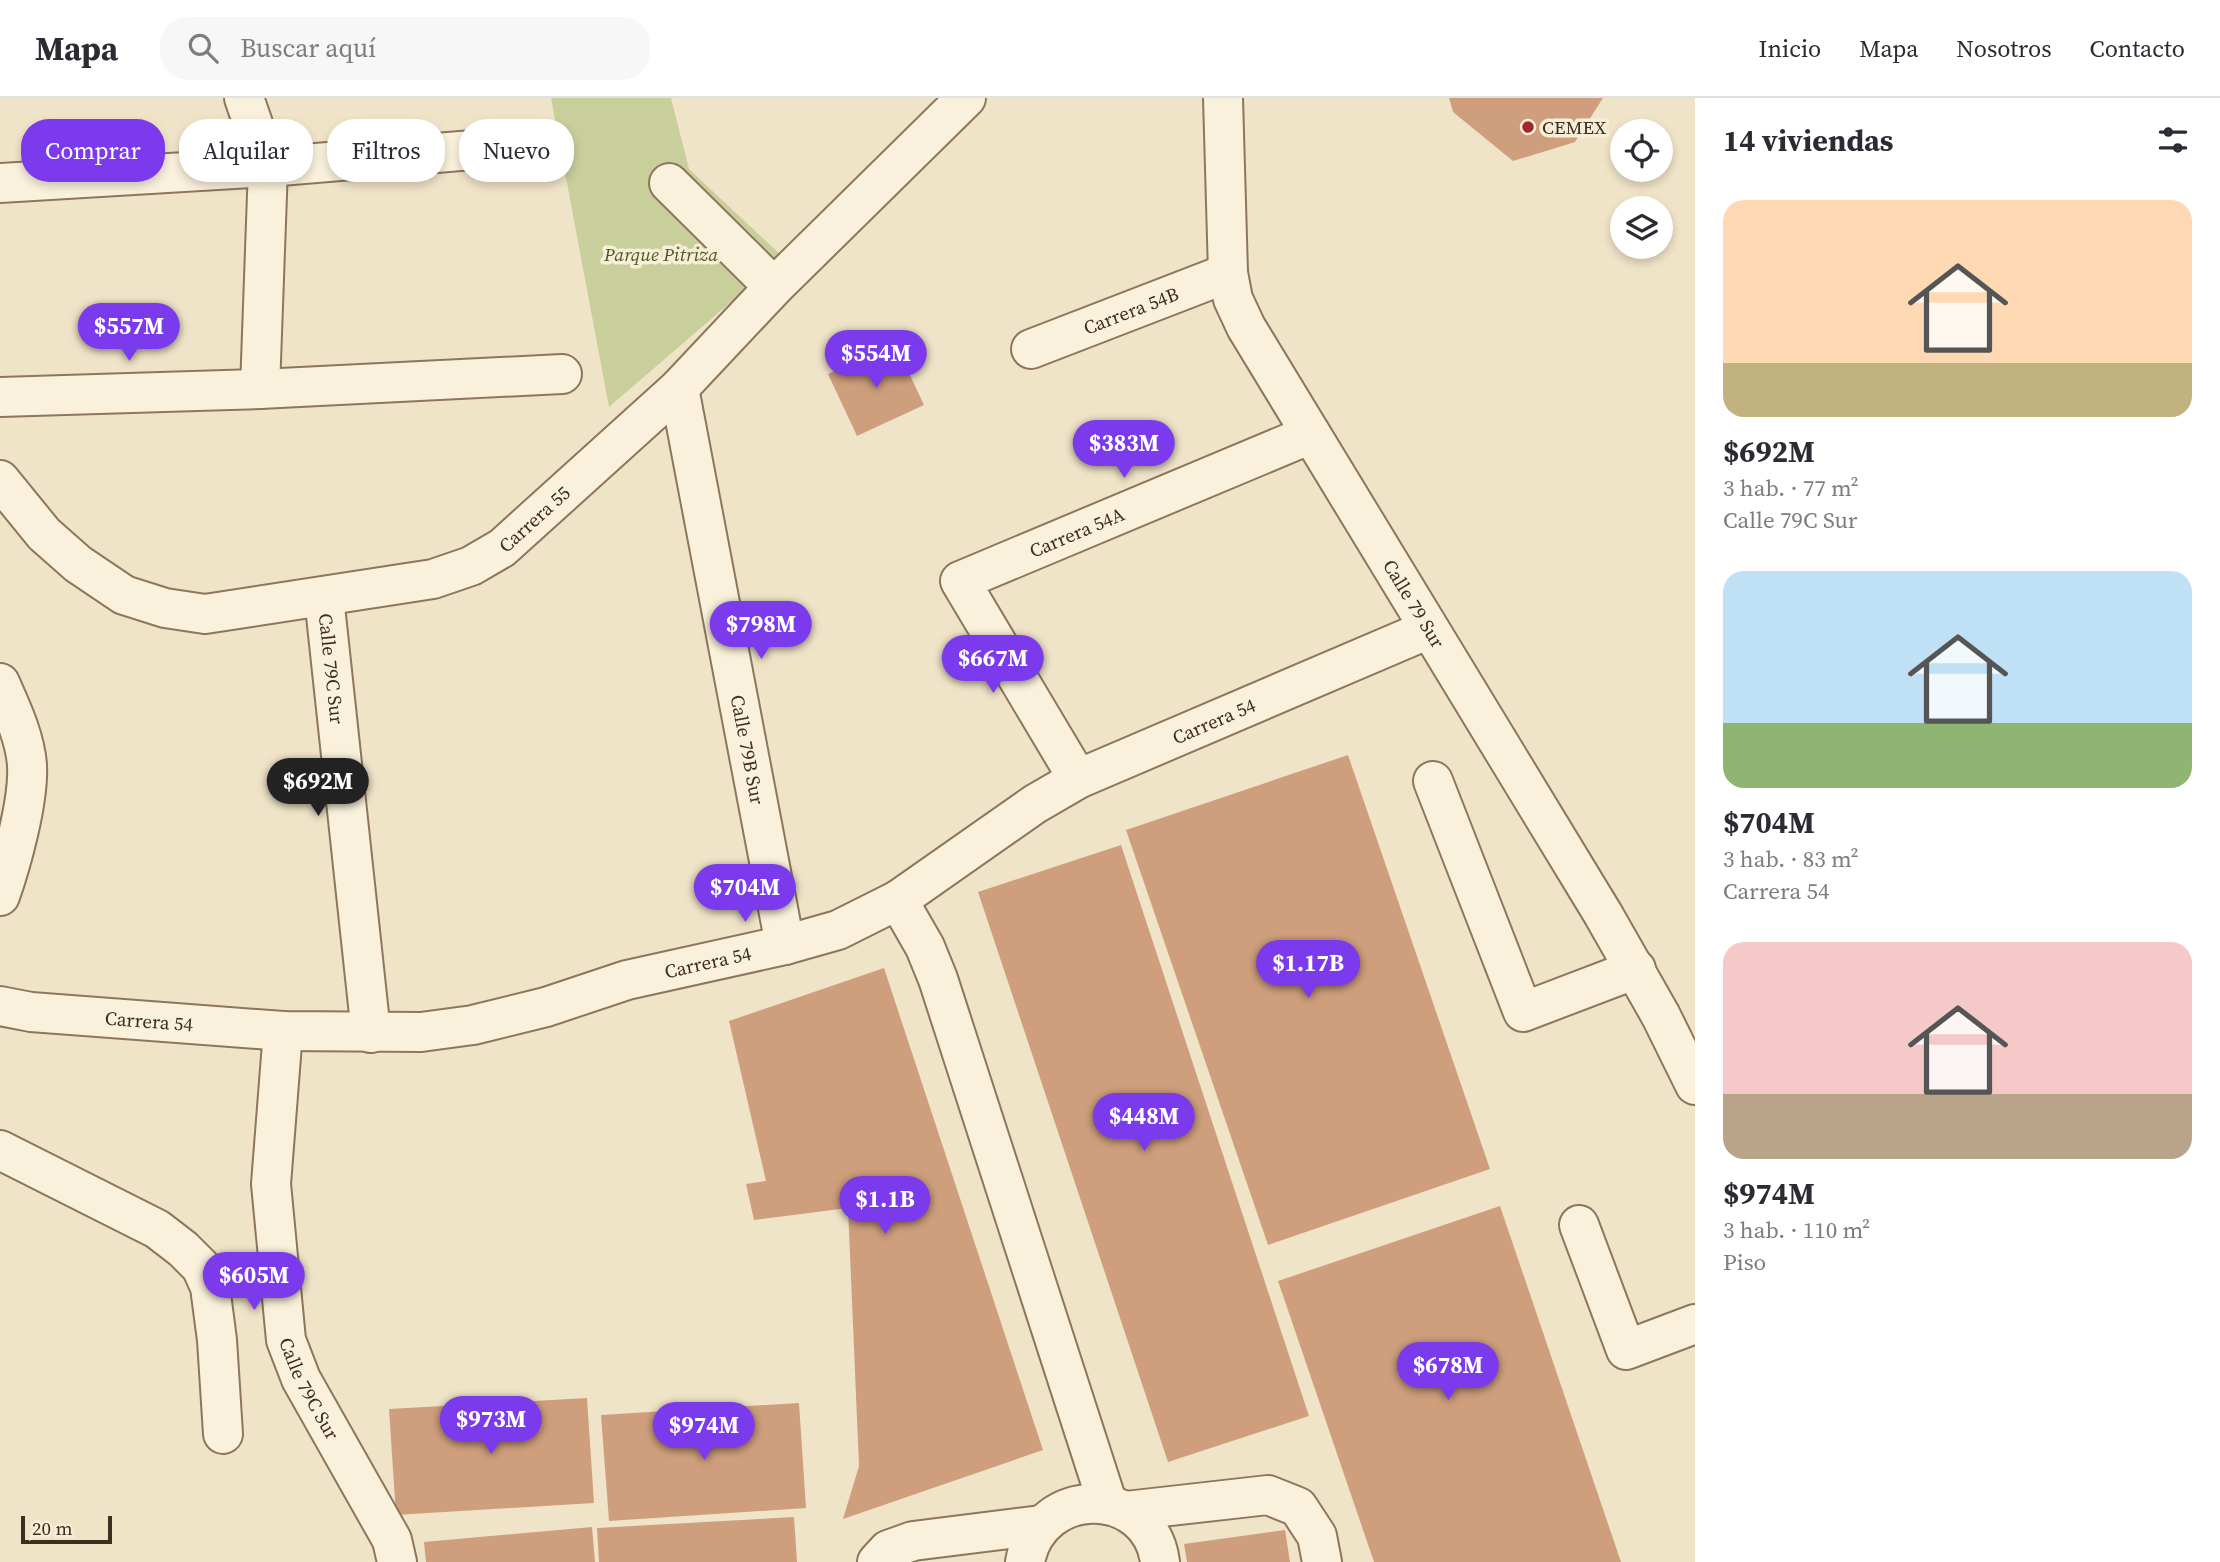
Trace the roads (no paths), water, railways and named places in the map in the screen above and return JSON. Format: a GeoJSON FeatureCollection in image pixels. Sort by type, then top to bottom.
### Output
{"type":"FeatureCollection","features":[{"type":"Feature","properties":{"kind":"street"},"geometry":{"type":"LineString","coordinates":[[244,98],[251,119]]}},
{"type":"Feature","properties":{"kind":"street","name":"Carrera 55"},"geometry":{"type":"LineString","coordinates":[[0,481],[44,534],[78,564],[124,595],[165,608],[205,614],[433,579],[471,566],[502,548],[679,388],[774,286],[966,98]]}},
{"type":"Feature","properties":{"kind":"street","name":"Calle 79 Sur"},"geometry":{"type":"LineString","coordinates":[[1223,98],[1228,273],[1233,299],[1246,327],[1636,969],[1695,1085]]}},
{"type":"Feature","properties":{"kind":"street"},"geometry":{"type":"LineString","coordinates":[[313,163],[459,151]]}},
{"type":"Feature","properties":{"kind":"street"},"geometry":{"type":"LineString","coordinates":[[0,183],[179,172]]}},
{"type":"Feature","properties":{"kind":"street"},"geometry":{"type":"LineString","coordinates":[[260,389],[267,182]]}},
{"type":"Feature","properties":{"kind":"street"},"geometry":{"type":"LineString","coordinates":[[670,183],[774,286]]}},
{"type":"Feature","properties":{"kind":"street","name":"Carrera 54B"},"geometry":{"type":"LineString","coordinates":[[1031,349],[1228,273]]}},
{"type":"Feature","properties":{"kind":"street"},"geometry":{"type":"LineString","coordinates":[[0,397],[260,389],[562,374]]}},
{"type":"Feature","properties":{"kind":"street","name":"Calle 79B Sur"},"geometry":{"type":"LineString","coordinates":[[679,388],[785,945]]}},
{"type":"Feature","properties":{"kind":"street","name":"Carrera 54A"},"geometry":{"type":"LineString","coordinates":[[1077,779],[960,581],[1311,434]]}},
{"type":"Feature","properties":{"kind":"street","name":"Calle 79C Sur"},"geometry":{"type":"LineString","coordinates":[[324,597],[371,1033]]}},
{"type":"Feature","properties":{"kind":"street","name":"Carrera 54"},"geometry":{"type":"LineString","coordinates":[[0,1006],[31,1012],[284,1031],[421,1032],[473,1025],[546,1007],[627,980],[785,945],[838,930],[898,900],[1035,804],[1077,779],[1429,629]]}},
{"type":"Feature","properties":{"kind":"street"},"geometry":{"type":"LineString","coordinates":[[0,683],[15,716],[27,762],[26,796],[0,896]]}},
{"type":"Feature","properties":{"kind":"street"},"geometry":{"type":"LineString","coordinates":[[1433,781],[1523,1012],[1636,969]]}},
{"type":"Feature","properties":{"kind":"street"},"geometry":{"type":"LineString","coordinates":[[898,900],[925,947],[938,979],[1117,1508],[1146,1528],[1158,1551],[1160,1562]]}},
{"type":"Feature","properties":{"kind":"street","name":"Calle 79C Sur"},"geometry":{"type":"LineString","coordinates":[[284,1031],[271,1184],[286,1340],[301,1379],[392,1540],[397,1562]]}},
{"type":"Feature","properties":{"kind":"street"},"geometry":{"type":"LineString","coordinates":[[0,1150],[157,1229],[201,1268],[209,1286],[217,1340],[223,1434]]}},
{"type":"Feature","properties":{"kind":"street"},"geometry":{"type":"LineString","coordinates":[[1579,1225],[1626,1350],[1695,1324]]}},
{"type":"Feature","properties":{"kind":"street"},"geometry":{"type":"LineString","coordinates":[[1025,1562],[1028,1547],[1041,1525],[1072,1506],[1090,1503],[1117,1508],[1268,1495],[1298,1507],[1318,1536],[1322,1562]]}},
{"type":"Feature","properties":{"kind":"street"},"geometry":{"type":"LineString","coordinates":[[877,1562],[888,1550],[913,1541],[1041,1525]]}},
{"type":"Feature","properties":{"kind":"place","name":"CEMEX"},"geometry":{"type":"Point","coordinates":[1528,127]}},
{"type":"Feature","properties":{"kind":"park label","name":"Parque Pitriza"},"geometry":{"type":"Point","coordinates":[661,254]}}]}
